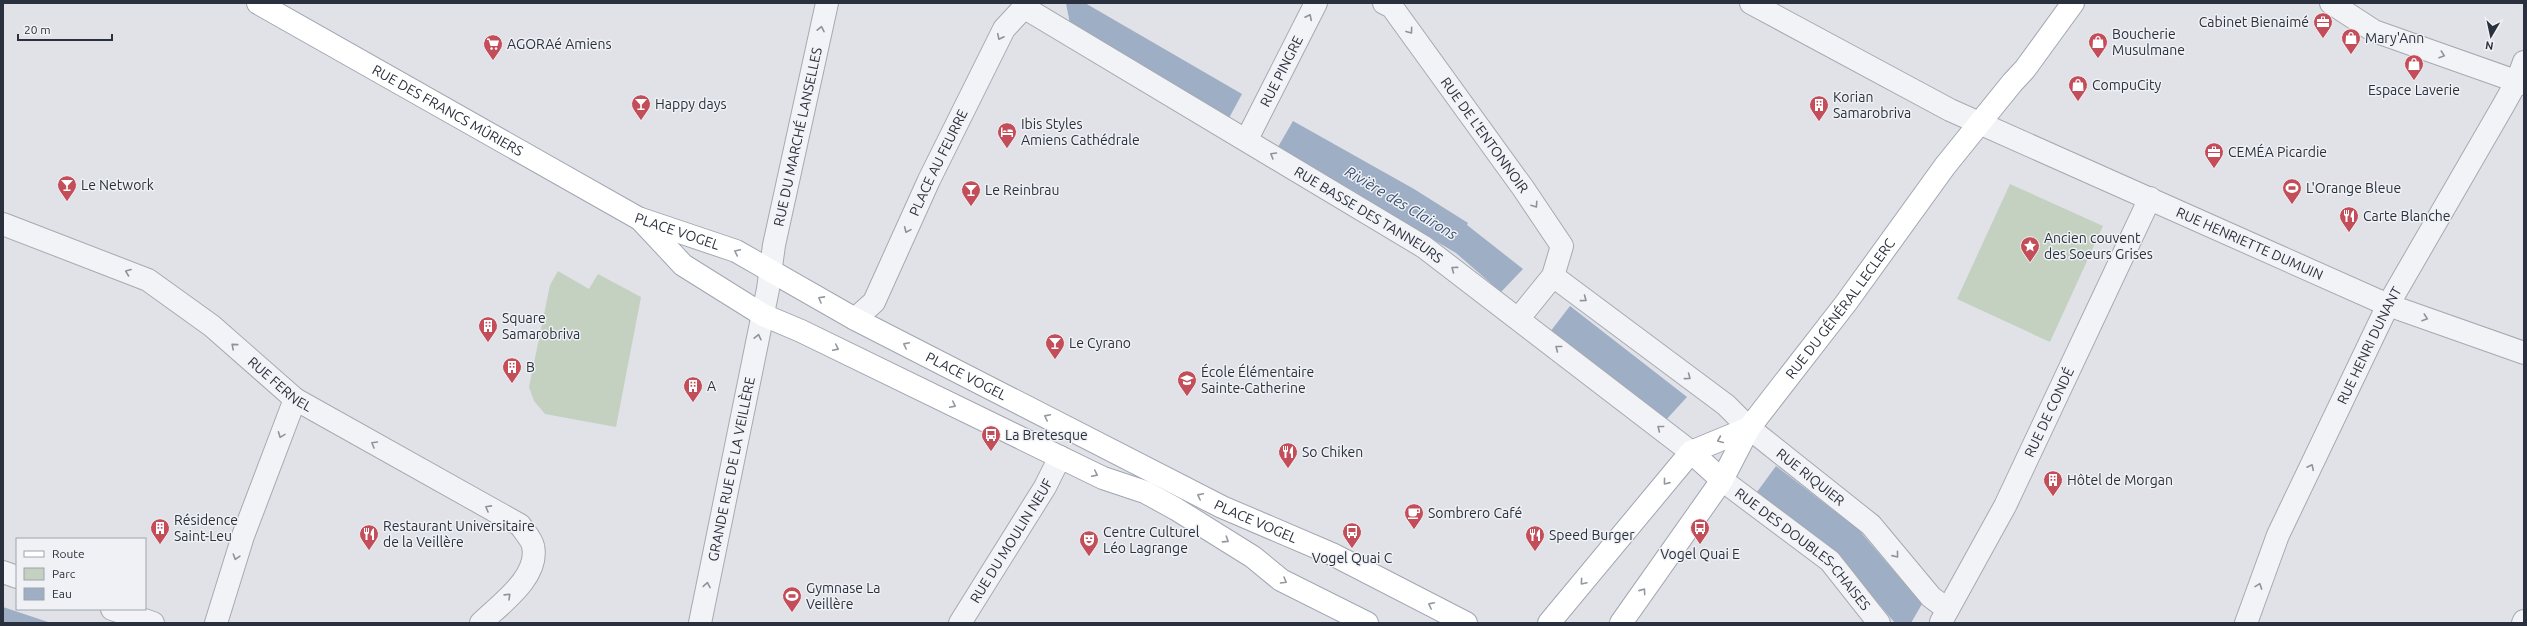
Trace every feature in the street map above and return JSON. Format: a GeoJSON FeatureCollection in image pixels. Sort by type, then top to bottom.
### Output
{"type":"FeatureCollection","features":[{"type":"Feature","properties":{"kind":"main road","name":"RUE DES FRANCS MÛRIERS"},"geometry":{"type":"LineString","coordinates":[[258,3],[638,218]]}},
{"type":"Feature","properties":{"kind":"main road","name":"RUE DU GÉNÉRAL LECLERC"},"geometry":{"type":"LineString","coordinates":[[1621,623],[1722,480],[1750,428],[1779,392],[1945,166],[2025,69],[2073,3]]}},
{"type":"Feature","properties":{"kind":"main road","name":"PLACE VOGEL"},"geometry":{"type":"LineString","coordinates":[[638,218],[736,251],[855,319],[1222,507],[1332,554],[1466,623]]}},
{"type":"Feature","properties":{"kind":"main road","name":"PLACE VOGEL"},"geometry":{"type":"LineString","coordinates":[[638,218],[683,265],[763,315],[801,331],[1103,478],[1151,495],[1241,549],[1281,580],[1367,623]]}},
{"type":"Feature","properties":{"kind":"main road"},"geometry":{"type":"LineString","coordinates":[[1549,623],[1691,452],[1750,428]]}},
{"type":"Feature","properties":{"kind":"main road"},"geometry":{"type":"LineString","coordinates":[[1691,452],[1722,480]]}},
{"type":"Feature","properties":{"kind":"street","name":"RUE DU MARCHÉ LANSELLES"},"geometry":{"type":"LineString","coordinates":[[763,315],[774,245],[827,3]]}},
{"type":"Feature","properties":{"kind":"street","name":"RUE PINGRE"},"geometry":{"type":"LineString","coordinates":[[1247,139],[1316,3]]}},
{"type":"Feature","properties":{"kind":"street","name":"RUE DE L'ENTONNOIR"},"geometry":{"type":"LineString","coordinates":[[1384,3],[1392,7],[1397,13],[1523,188],[1562,246],[1553,276]]}},
{"type":"Feature","properties":{"kind":"street","name":"RUE HENRIETTE DUMUIN"},"geometry":{"type":"LineString","coordinates":[[1751,3],[1950,110],[1980,122],[2388,305],[2524,353]]}},
{"type":"Feature","properties":{"kind":"street"},"geometry":{"type":"LineString","coordinates":[[2331,3],[2374,31],[2522,75]]}},
{"type":"Feature","properties":{"kind":"street","name":"RUE BASSE DES TANNEURS"},"geometry":{"type":"LineString","coordinates":[[1027,6],[1424,247],[1519,318],[1691,452]]}},
{"type":"Feature","properties":{"kind":"street","name":"PLACE AU FEURRE"},"geometry":{"type":"LineString","coordinates":[[855,319],[874,302],[929,180],[1004,29],[1027,6]]}},
{"type":"Feature","properties":{"kind":"street","name":"RUE HENRI DUNANT"},"geometry":{"type":"LineString","coordinates":[[2246,623],[2278,535],[2388,305],[2522,75]]}},
{"type":"Feature","properties":{"kind":"street","name":"RUE DE CONDÉ"},"geometry":{"type":"LineString","coordinates":[[1944,616],[2005,506],[2150,198]]}},
{"type":"Feature","properties":{"kind":"street","name":"RUE FERNEL"},"geometry":{"type":"LineString","coordinates":[[3,224],[148,280],[212,326],[295,399],[520,525],[533,546],[532,566],[522,582],[481,623]]}},
{"type":"Feature","properties":{"kind":"street"},"geometry":{"type":"LineString","coordinates":[[1519,318],[1553,276]]}},
{"type":"Feature","properties":{"kind":"street","name":"RUE RIQUIER"},"geometry":{"type":"LineString","coordinates":[[1553,276],[1726,405],[1750,428],[1871,525],[1931,597],[1944,616]]}},
{"type":"Feature","properties":{"kind":"street","name":"GRANDE RUE DE LA VEILLÈRE"},"geometry":{"type":"LineString","coordinates":[[700,623],[763,315]]}},
{"type":"Feature","properties":{"kind":"street"},"geometry":{"type":"LineString","coordinates":[[216,623],[243,536],[295,399]]}},
{"type":"Feature","properties":{"kind":"street","name":"RUE DU MOULIN NEUF"},"geometry":{"type":"LineString","coordinates":[[960,623],[1045,487],[1060,457]]}},
{"type":"Feature","properties":{"kind":"street","name":"RUE DES DOUBLES-CHAISES"},"geometry":{"type":"LineString","coordinates":[[1722,480],[1830,561],[1879,623]]}},
{"type":"Feature","properties":{"kind":"street"},"geometry":{"type":"LineString","coordinates":[[3,572],[16,576]]}},
{"type":"Feature","properties":{"kind":"street"},"geometry":{"type":"LineString","coordinates":[[115,610],[153,623]]}},
{"type":"Feature","properties":{"kind":"green space"},"geometry":{"type":"Polygon","coordinates":[[[2010,184],[2103,226],[2050,342],[1957,299],[2010,184]]]}},
{"type":"Feature","properties":{"kind":"green space"},"geometry":{"type":"Polygon","coordinates":[[[558,271],[589,289],[598,274],[641,297],[616,427],[545,414],[534,401],[529,387],[550,285],[558,271]]]}},
{"type":"Feature","properties":{"kind":"water"},"geometry":{"type":"Polygon","coordinates":[[[1066,3],[1085,3],[1242,94],[1229,118],[1070,24],[1066,3]]]}},
{"type":"Feature","properties":{"kind":"water","name":"Rivière des Clairons"},"geometry":{"type":"Polygon","coordinates":[[[1293,121],[1414,189],[1468,223],[1467,225],[1523,269],[1501,292],[1456,253],[1278,147],[1293,121]]]}},
{"type":"Feature","properties":{"kind":"water"},"geometry":{"type":"Polygon","coordinates":[[[1570,306],[1687,397],[1665,421],[1550,332],[1570,306]]]}},
{"type":"Feature","properties":{"kind":"water"},"geometry":{"type":"Polygon","coordinates":[[[1776,466],[1858,529],[1922,604],[1911,623],[1895,623],[1836,553],[1757,492],[1776,466]]]}},
{"type":"Feature","properties":{"kind":"water"},"geometry":{"type":"Polygon","coordinates":[[[3,607],[51,623],[3,623],[3,607]]]}},
{"type":"Feature","properties":{"kind":"place","name":"Cabinet Bienaimé"},"geometry":{"type":"Point","coordinates":[2323,39]}},
{"type":"Feature","properties":{"kind":"place","name":"Mary'Ann"},"geometry":{"type":"Point","coordinates":[2351,55]}},
{"type":"Feature","properties":{"kind":"place","name":"Boucherie Musulmane"},"geometry":{"type":"Point","coordinates":[2098,59]}},
{"type":"Feature","properties":{"kind":"place","name":"AGORAé Amiens"},"geometry":{"type":"Point","coordinates":[493,61]}},
{"type":"Feature","properties":{"kind":"place","name":"Espace Laverie"},"geometry":{"type":"Point","coordinates":[2414,81]}},
{"type":"Feature","properties":{"kind":"place","name":"CompuCity"},"geometry":{"type":"Point","coordinates":[2078,102]}},
{"type":"Feature","properties":{"kind":"place","name":"Happy days"},"geometry":{"type":"Point","coordinates":[641,121]}},
{"type":"Feature","properties":{"kind":"place","name":"Korian Samarobriva"},"geometry":{"type":"Point","coordinates":[1819,122]}},
{"type":"Feature","properties":{"kind":"place","name":"Ibis Styles Amiens Cathédrale"},"geometry":{"type":"Point","coordinates":[1007,149]}},
{"type":"Feature","properties":{"kind":"place","name":"CEMÉA Picardie"},"geometry":{"type":"Point","coordinates":[2214,169]}},
{"type":"Feature","properties":{"kind":"place","name":"Le Network"},"geometry":{"type":"Point","coordinates":[67,202]}},
{"type":"Feature","properties":{"kind":"place","name":"L'Orange Bleue"},"geometry":{"type":"Point","coordinates":[2292,205]}},
{"type":"Feature","properties":{"kind":"place","name":"Le Reinbrau"},"geometry":{"type":"Point","coordinates":[971,207]}},
{"type":"Feature","properties":{"kind":"place","name":"Carte Blanche"},"geometry":{"type":"Point","coordinates":[2349,233]}},
{"type":"Feature","properties":{"kind":"place","name":"Ancien couvent des Soeurs Grises"},"geometry":{"type":"Point","coordinates":[2030,263]}},
{"type":"Feature","properties":{"kind":"place","name":"Square Samarobriva"},"geometry":{"type":"Point","coordinates":[488,343]}},
{"type":"Feature","properties":{"kind":"place","name":"Le Cyrano"},"geometry":{"type":"Point","coordinates":[1055,360]}},
{"type":"Feature","properties":{"kind":"place","name":"B"},"geometry":{"type":"Point","coordinates":[512,384]}},
{"type":"Feature","properties":{"kind":"place","name":"École Élémentaire Sainte-Catherine"},"geometry":{"type":"Point","coordinates":[1187,397]}},
{"type":"Feature","properties":{"kind":"place","name":"A"},"geometry":{"type":"Point","coordinates":[693,403]}},
{"type":"Feature","properties":{"kind":"place","name":"La Bretesque"},"geometry":{"type":"Point","coordinates":[991,452]}},
{"type":"Feature","properties":{"kind":"place","name":"So Chiken"},"geometry":{"type":"Point","coordinates":[1288,469]}},
{"type":"Feature","properties":{"kind":"place","name":"Hôtel de Morgan"},"geometry":{"type":"Point","coordinates":[2053,497]}},
{"type":"Feature","properties":{"kind":"place","name":"Sombrero Café"},"geometry":{"type":"Point","coordinates":[1414,530]}},
{"type":"Feature","properties":{"kind":"place","name":"Résidence Saint-Leu"},"geometry":{"type":"Point","coordinates":[160,545]}},
{"type":"Feature","properties":{"kind":"place","name":"Vogel Quai E"},"geometry":{"type":"Point","coordinates":[1700,545]}},
{"type":"Feature","properties":{"kind":"place","name":"Vogel Quai C"},"geometry":{"type":"Point","coordinates":[1352,549]}},
{"type":"Feature","properties":{"kind":"place","name":"Restaurant Universitaire de la Veillère"},"geometry":{"type":"Point","coordinates":[369,551]}},
{"type":"Feature","properties":{"kind":"place","name":"Speed Burger"},"geometry":{"type":"Point","coordinates":[1535,552]}},
{"type":"Feature","properties":{"kind":"place","name":"Centre Culturel Léo Lagrange"},"geometry":{"type":"Point","coordinates":[1089,557]}},
{"type":"Feature","properties":{"kind":"place","name":"Gymnase La Veillère"},"geometry":{"type":"Point","coordinates":[792,613]}}]}
